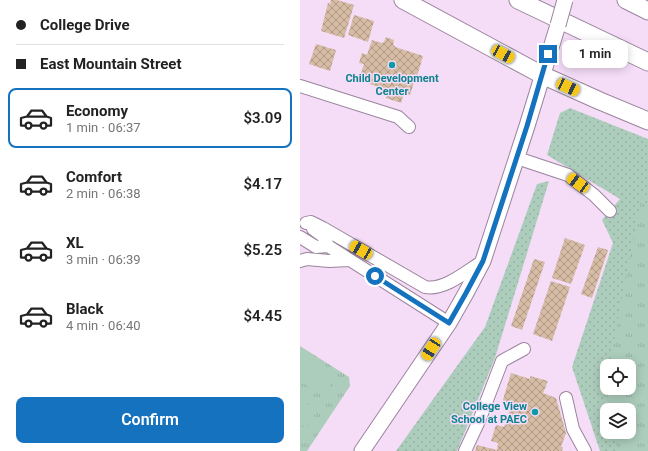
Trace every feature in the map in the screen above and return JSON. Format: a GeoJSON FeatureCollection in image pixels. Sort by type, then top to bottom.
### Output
{"type":"FeatureCollection","features":[{"type":"Feature","properties":{"kind":"highway"},"geometry":{"type":"LineString","coordinates":[[403,0],[542,75],[648,121]]}},
{"type":"Feature","properties":{"kind":"highway"},"geometry":{"type":"LineString","coordinates":[[518,0],[648,62]]}},
{"type":"Feature","properties":{"kind":"highway"},"geometry":{"type":"LineString","coordinates":[[626,0],[648,11]]}},
{"type":"Feature","properties":{"kind":"main road"},"geometry":{"type":"LineString","coordinates":[[362,451],[449,323],[483,261],[517,158],[565,0]]}},
{"type":"Feature","properties":{"kind":"lane"},"geometry":{"type":"LineString","coordinates":[[300,86],[398,116],[409,127]]}},
{"type":"Feature","properties":{"kind":"lane"},"geometry":{"type":"LineString","coordinates":[[517,158],[568,175],[594,195],[610,211]]}},
{"type":"Feature","properties":{"kind":"lane"},"geometry":{"type":"LineString","coordinates":[[303,221],[312,222],[425,288],[443,286],[483,261]]}},
{"type":"Feature","properties":{"kind":"lane"},"geometry":{"type":"LineString","coordinates":[[303,221],[324,237],[328,246],[449,323]]}},
{"type":"Feature","properties":{"kind":"lane"},"geometry":{"type":"LineString","coordinates":[[301,242],[316,247],[328,246]]}},
{"type":"Feature","properties":{"kind":"lane"},"geometry":{"type":"LineString","coordinates":[[300,261],[307,259],[329,261],[350,260]]}},
{"type":"Feature","properties":{"kind":"lane"},"geometry":{"type":"LineString","coordinates":[[465,451],[479,422],[502,362],[524,349]]}},
{"type":"Feature","properties":{"kind":"lane"},"geometry":{"type":"LineString","coordinates":[[566,398],[573,429],[586,451]]}},
{"type":"Feature","properties":{"kind":"green space"},"geometry":{"type":"Polygon","coordinates":[[[570,108],[648,139],[648,451],[600,451],[572,367],[613,243],[602,220],[620,199],[547,155],[560,113],[570,108]]]}},
{"type":"Feature","properties":{"kind":"green space"},"geometry":{"type":"Polygon","coordinates":[[[549,181],[495,358],[457,451],[396,451],[485,327],[537,184],[549,181]]]}},
{"type":"Feature","properties":{"kind":"green space"},"geometry":{"type":"Polygon","coordinates":[[[642,195],[648,211],[648,451],[620,451],[613,439],[636,439],[636,403],[602,403],[604,395],[636,395],[636,359],[610,359],[642,195]]]}},
{"type":"Feature","properties":{"kind":"green space"},"geometry":{"type":"Polygon","coordinates":[[[300,346],[349,377],[350,386],[307,451],[300,451],[300,346]]]}},
{"type":"Feature","properties":{"kind":"green space"},"geometry":{"type":"Polygon","coordinates":[[[300,357],[335,379],[324,396],[300,381],[300,357]]]}},
{"type":"Feature","properties":{"kind":"green space"},"geometry":{"type":"Polygon","coordinates":[[[300,400],[317,411],[306,428],[300,424],[300,400]]]}},
{"type":"Feature","properties":{"kind":"building"},"geometry":{"type":"Polygon","coordinates":[[[331,0],[337,0],[354,5],[344,38],[321,31],[328,3],[330,4],[331,0]]]}},
{"type":"Feature","properties":{"kind":"building"},"geometry":{"type":"Polygon","coordinates":[[[354,15],[374,21],[368,42],[348,35],[354,15]]]}},
{"type":"Feature","properties":{"kind":"building","name":"Child Development Center"},"geometry":{"type":"Polygon","coordinates":[[[386,37],[394,40],[393,45],[395,47],[423,56],[410,95],[369,84],[370,82],[359,79],[364,64],[359,63],[362,53],[367,55],[372,40],[382,43],[386,37]]]}},
{"type":"Feature","properties":{"kind":"building"},"geometry":{"type":"Polygon","coordinates":[[[316,44],[336,50],[330,71],[309,64],[316,44]]]}},
{"type":"Feature","properties":{"kind":"building","name":"Child Development Center"},"geometry":{"type":"Polygon","coordinates":[[[389,91],[403,96],[401,103],[386,98],[389,91]]]}},
{"type":"Feature","properties":{"kind":"building"},"geometry":{"type":"Polygon","coordinates":[[[565,238],[585,245],[571,284],[552,278],[565,238]]]}},
{"type":"Feature","properties":{"kind":"building"},"geometry":{"type":"Polygon","coordinates":[[[598,247],[608,250],[592,298],[581,294],[598,247]]]}},
{"type":"Feature","properties":{"kind":"building"},"geometry":{"type":"Polygon","coordinates":[[[534,259],[545,262],[522,330],[511,326],[534,259]]]}},
{"type":"Feature","properties":{"kind":"building"},"geometry":{"type":"Polygon","coordinates":[[[551,281],[570,287],[552,341],[533,334],[551,281]]]}},
{"type":"Feature","properties":{"kind":"building","name":"College View School at PAEC"},"geometry":{"type":"Polygon","coordinates":[[[511,373],[530,379],[530,376],[548,381],[543,393],[556,398],[566,433],[561,447],[563,447],[562,451],[475,451],[477,445],[497,450],[498,443],[491,441],[496,425],[504,427],[511,406],[502,403],[511,373]]]}},
{"type":"Feature","properties":{"kind":"place","name":"Child Development Center"},"geometry":{"type":"Point","coordinates":[392,65]}},
{"type":"Feature","properties":{"kind":"place","name":"College View School at PAEC"},"geometry":{"type":"Point","coordinates":[535,412]}},
{"type":"Feature","properties":{"kind":"route"},"geometry":{"type":"LineString","coordinates":[[375,276],[449,323],[483,261],[527,126],[548,54]]}}]}
